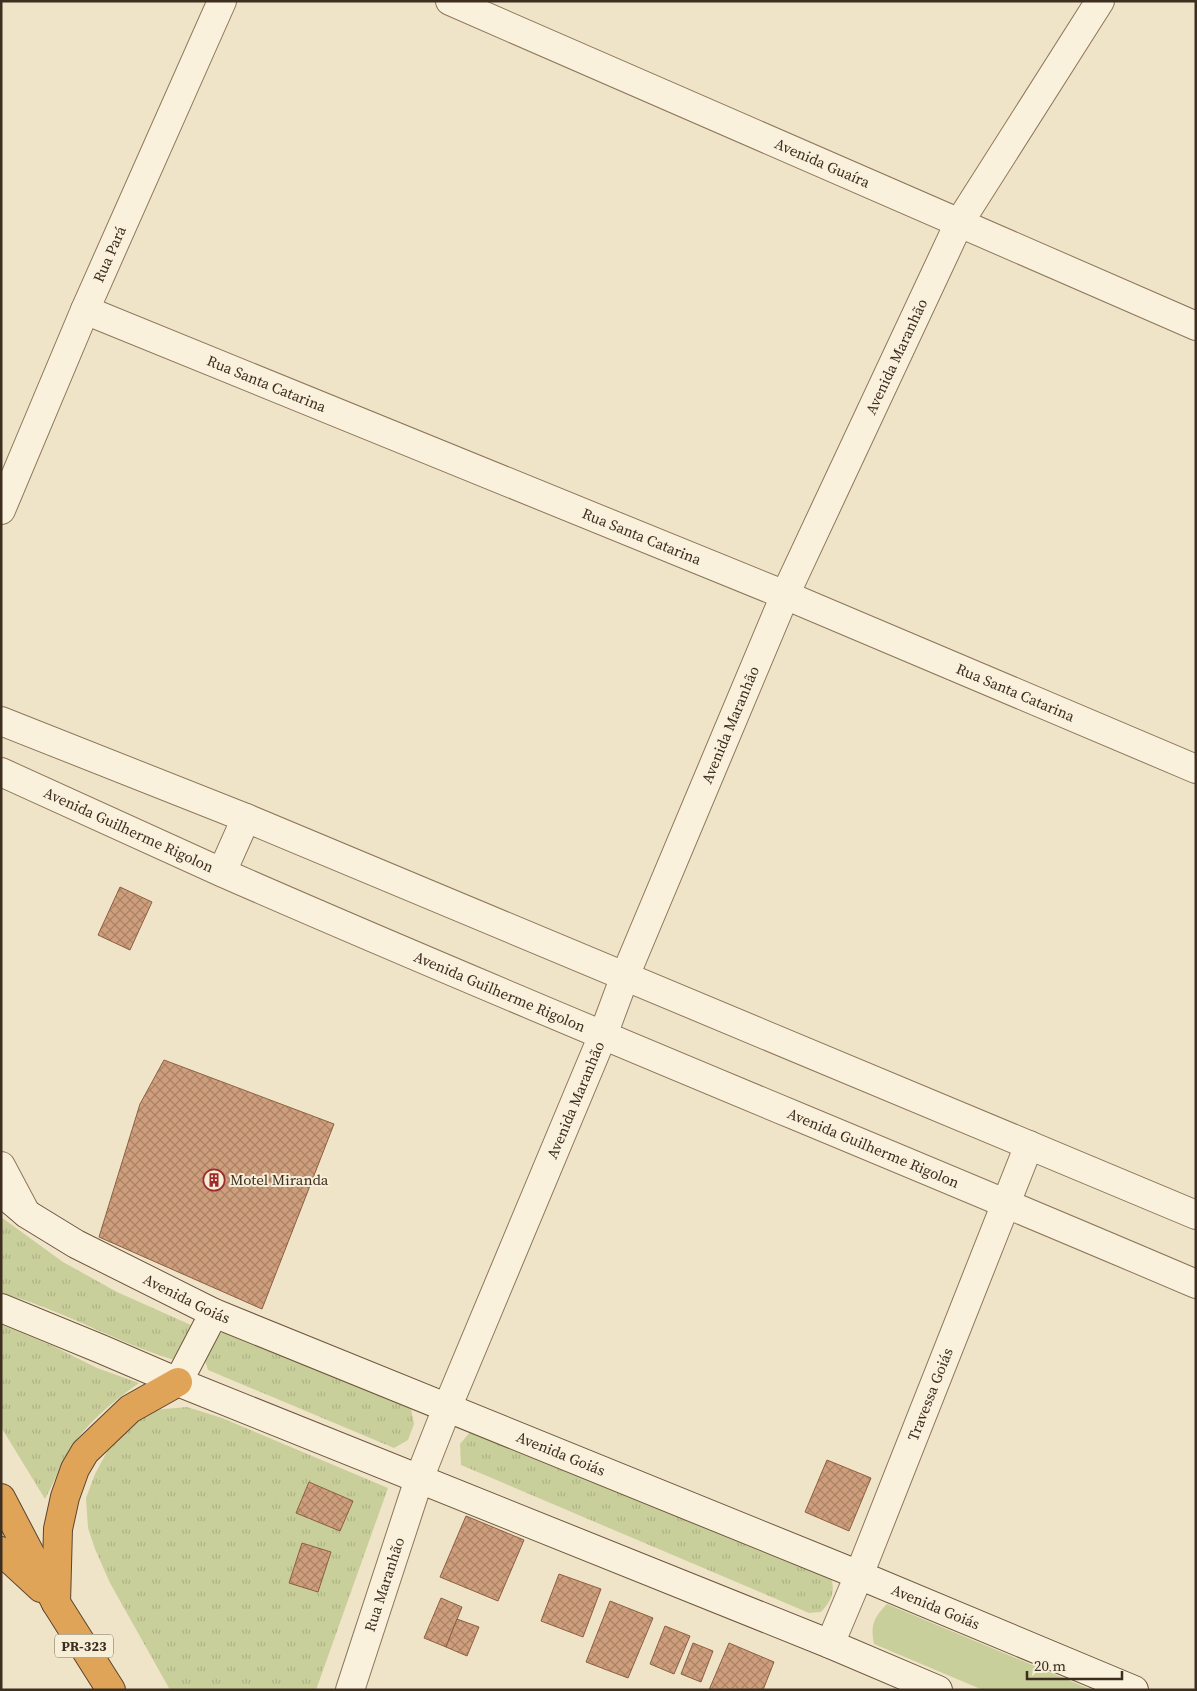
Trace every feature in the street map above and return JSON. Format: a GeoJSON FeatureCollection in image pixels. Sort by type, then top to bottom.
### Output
{"type":"FeatureCollection","features":[{"type":"Feature","properties":{"kind":"highway"},"geometry":{"type":"LineString","coordinates":[[56,1603],[58,1529],[65,1497],[75,1469],[85,1452],[130,1409],[178,1382]]}},
{"type":"Feature","properties":{"kind":"highway","name":"PR-323"},"geometry":{"type":"LineString","coordinates":[[1,1498],[56,1603],[111,1690]]}},
{"type":"Feature","properties":{"kind":"highway"},"geometry":{"type":"LineString","coordinates":[[1,1551],[56,1603]]}},
{"type":"Feature","properties":{"kind":"street","name":"Rua Pará"},"geometry":{"type":"LineString","coordinates":[[1,510],[85,310],[222,1]]}},
{"type":"Feature","properties":{"kind":"street","name":"Avenida Guaíra"},"geometry":{"type":"LineString","coordinates":[[450,1],[1196,326]]}},
{"type":"Feature","properties":{"kind":"street","name":"Avenida Maranhão"},"geometry":{"type":"LineString","coordinates":[[418,1479],[603,1035],[625,976],[785,595],[959,223],[1100,1]]}},
{"type":"Feature","properties":{"kind":"street","name":"Rua Santa Catarina"},"geometry":{"type":"LineString","coordinates":[[85,310],[785,595],[1196,769]]}},
{"type":"Feature","properties":{"kind":"street"},"geometry":{"type":"LineString","coordinates":[[1,721],[246,818],[1196,1215]]}},
{"type":"Feature","properties":{"kind":"street","name":"Avenida Guilherme Rigolon"},"geometry":{"type":"LineString","coordinates":[[1,772],[222,872],[603,1035],[1196,1284]]}},
{"type":"Feature","properties":{"kind":"street"},"geometry":{"type":"LineString","coordinates":[[222,872],[246,818]]}},
{"type":"Feature","properties":{"kind":"street","name":"Travessa Goiás"},"geometry":{"type":"LineString","coordinates":[[830,1644],[859,1575],[1028,1145]]}},
{"type":"Feature","properties":{"kind":"street"},"geometry":{"type":"LineString","coordinates":[[1,1166],[27,1214]]}},
{"type":"Feature","properties":{"kind":"street","name":"Avenida Goiás"},"geometry":{"type":"LineString","coordinates":[[1,1192],[27,1214],[76,1244],[214,1313],[859,1575],[1134,1690]]}},
{"type":"Feature","properties":{"kind":"street"},"geometry":{"type":"LineString","coordinates":[[1,1308],[178,1382],[830,1644],[938,1690]]}},
{"type":"Feature","properties":{"kind":"street"},"geometry":{"type":"LineString","coordinates":[[178,1382],[214,1313]]}},
{"type":"Feature","properties":{"kind":"street","name":"Rua Maranhão"},"geometry":{"type":"LineString","coordinates":[[350,1690],[418,1479]]}},
{"type":"Feature","properties":{"kind":"green space"},"geometry":{"type":"Polygon","coordinates":[[[1,1217],[63,1262],[117,1292],[191,1325],[189,1344],[174,1360],[152,1353],[45,1308],[1,1293],[1,1217]]]}},
{"type":"Feature","properties":{"kind":"green space"},"geometry":{"type":"Polygon","coordinates":[[[1,1324],[55,1347],[97,1368],[139,1383],[118,1398],[82,1433],[67,1454],[45,1499],[1,1427],[1,1324]]]}},
{"type":"Feature","properties":{"kind":"green space"},"geometry":{"type":"Polygon","coordinates":[[[224,1332],[411,1409],[414,1424],[408,1440],[394,1448],[208,1370],[203,1354],[210,1338],[224,1332]]]}},
{"type":"Feature","properties":{"kind":"green space"},"geometry":{"type":"Polygon","coordinates":[[[187,1407],[222,1418],[388,1488],[316,1690],[170,1690],[110,1583],[88,1528],[86,1498],[95,1474],[110,1446],[131,1422],[153,1410],[187,1407]]]}},
{"type":"Feature","properties":{"kind":"green space"},"geometry":{"type":"Polygon","coordinates":[[[482,1427],[830,1575],[833,1585],[832,1595],[821,1612],[809,1613],[461,1465],[460,1444],[470,1432],[482,1427]]]}},
{"type":"Feature","properties":{"kind":"green space"},"geometry":{"type":"Polygon","coordinates":[[[887,1604],[1092,1690],[983,1690],[874,1644],[874,1622],[887,1604]]]}},
{"type":"Feature","properties":{"kind":"building"},"geometry":{"type":"Polygon","coordinates":[[[120,887],[152,902],[130,950],[98,935],[120,887]]]}},
{"type":"Feature","properties":{"kind":"building","name":"Motel Miranda"},"geometry":{"type":"Polygon","coordinates":[[[164,1060],[334,1124],[262,1309],[99,1237],[140,1104],[164,1060]]]}},
{"type":"Feature","properties":{"kind":"building"},"geometry":{"type":"Polygon","coordinates":[[[827,1460],[871,1478],[849,1531],[805,1512],[827,1460]]]}},
{"type":"Feature","properties":{"kind":"building"},"geometry":{"type":"Polygon","coordinates":[[[309,1482],[353,1501],[340,1531],[296,1513],[309,1482]]]}},
{"type":"Feature","properties":{"kind":"building"},"geometry":{"type":"Polygon","coordinates":[[[466,1516],[524,1540],[498,1601],[440,1577],[466,1516]]]}},
{"type":"Feature","properties":{"kind":"building"},"geometry":{"type":"Polygon","coordinates":[[[302,1543],[331,1552],[318,1592],[289,1583],[302,1543]]]}},
{"type":"Feature","properties":{"kind":"building"},"geometry":{"type":"Polygon","coordinates":[[[559,1574],[601,1589],[583,1637],[541,1621],[559,1574]]]}},
{"type":"Feature","properties":{"kind":"building"},"geometry":{"type":"Polygon","coordinates":[[[441,1598],[462,1607],[446,1647],[424,1638],[441,1598]]]}},
{"type":"Feature","properties":{"kind":"building"},"geometry":{"type":"Polygon","coordinates":[[[610,1601],[653,1618],[628,1678],[586,1662],[610,1601]]]}},
{"type":"Feature","properties":{"kind":"building"},"geometry":{"type":"Polygon","coordinates":[[[457,1619],[479,1627],[467,1656],[446,1647],[457,1619]]]}},
{"type":"Feature","properties":{"kind":"building"},"geometry":{"type":"Polygon","coordinates":[[[665,1626],[690,1636],[674,1674],[650,1664],[665,1626]]]}},
{"type":"Feature","properties":{"kind":"building"},"geometry":{"type":"Polygon","coordinates":[[[693,1643],[713,1651],[701,1682],[681,1674],[693,1643]]]}},
{"type":"Feature","properties":{"kind":"building"},"geometry":{"type":"Polygon","coordinates":[[[729,1643],[774,1662],[763,1690],[709,1690],[729,1643]]]}},
{"type":"Feature","properties":{"kind":"place","name":"Motel Miranda"},"geometry":{"type":"Point","coordinates":[214,1180]}}]}
